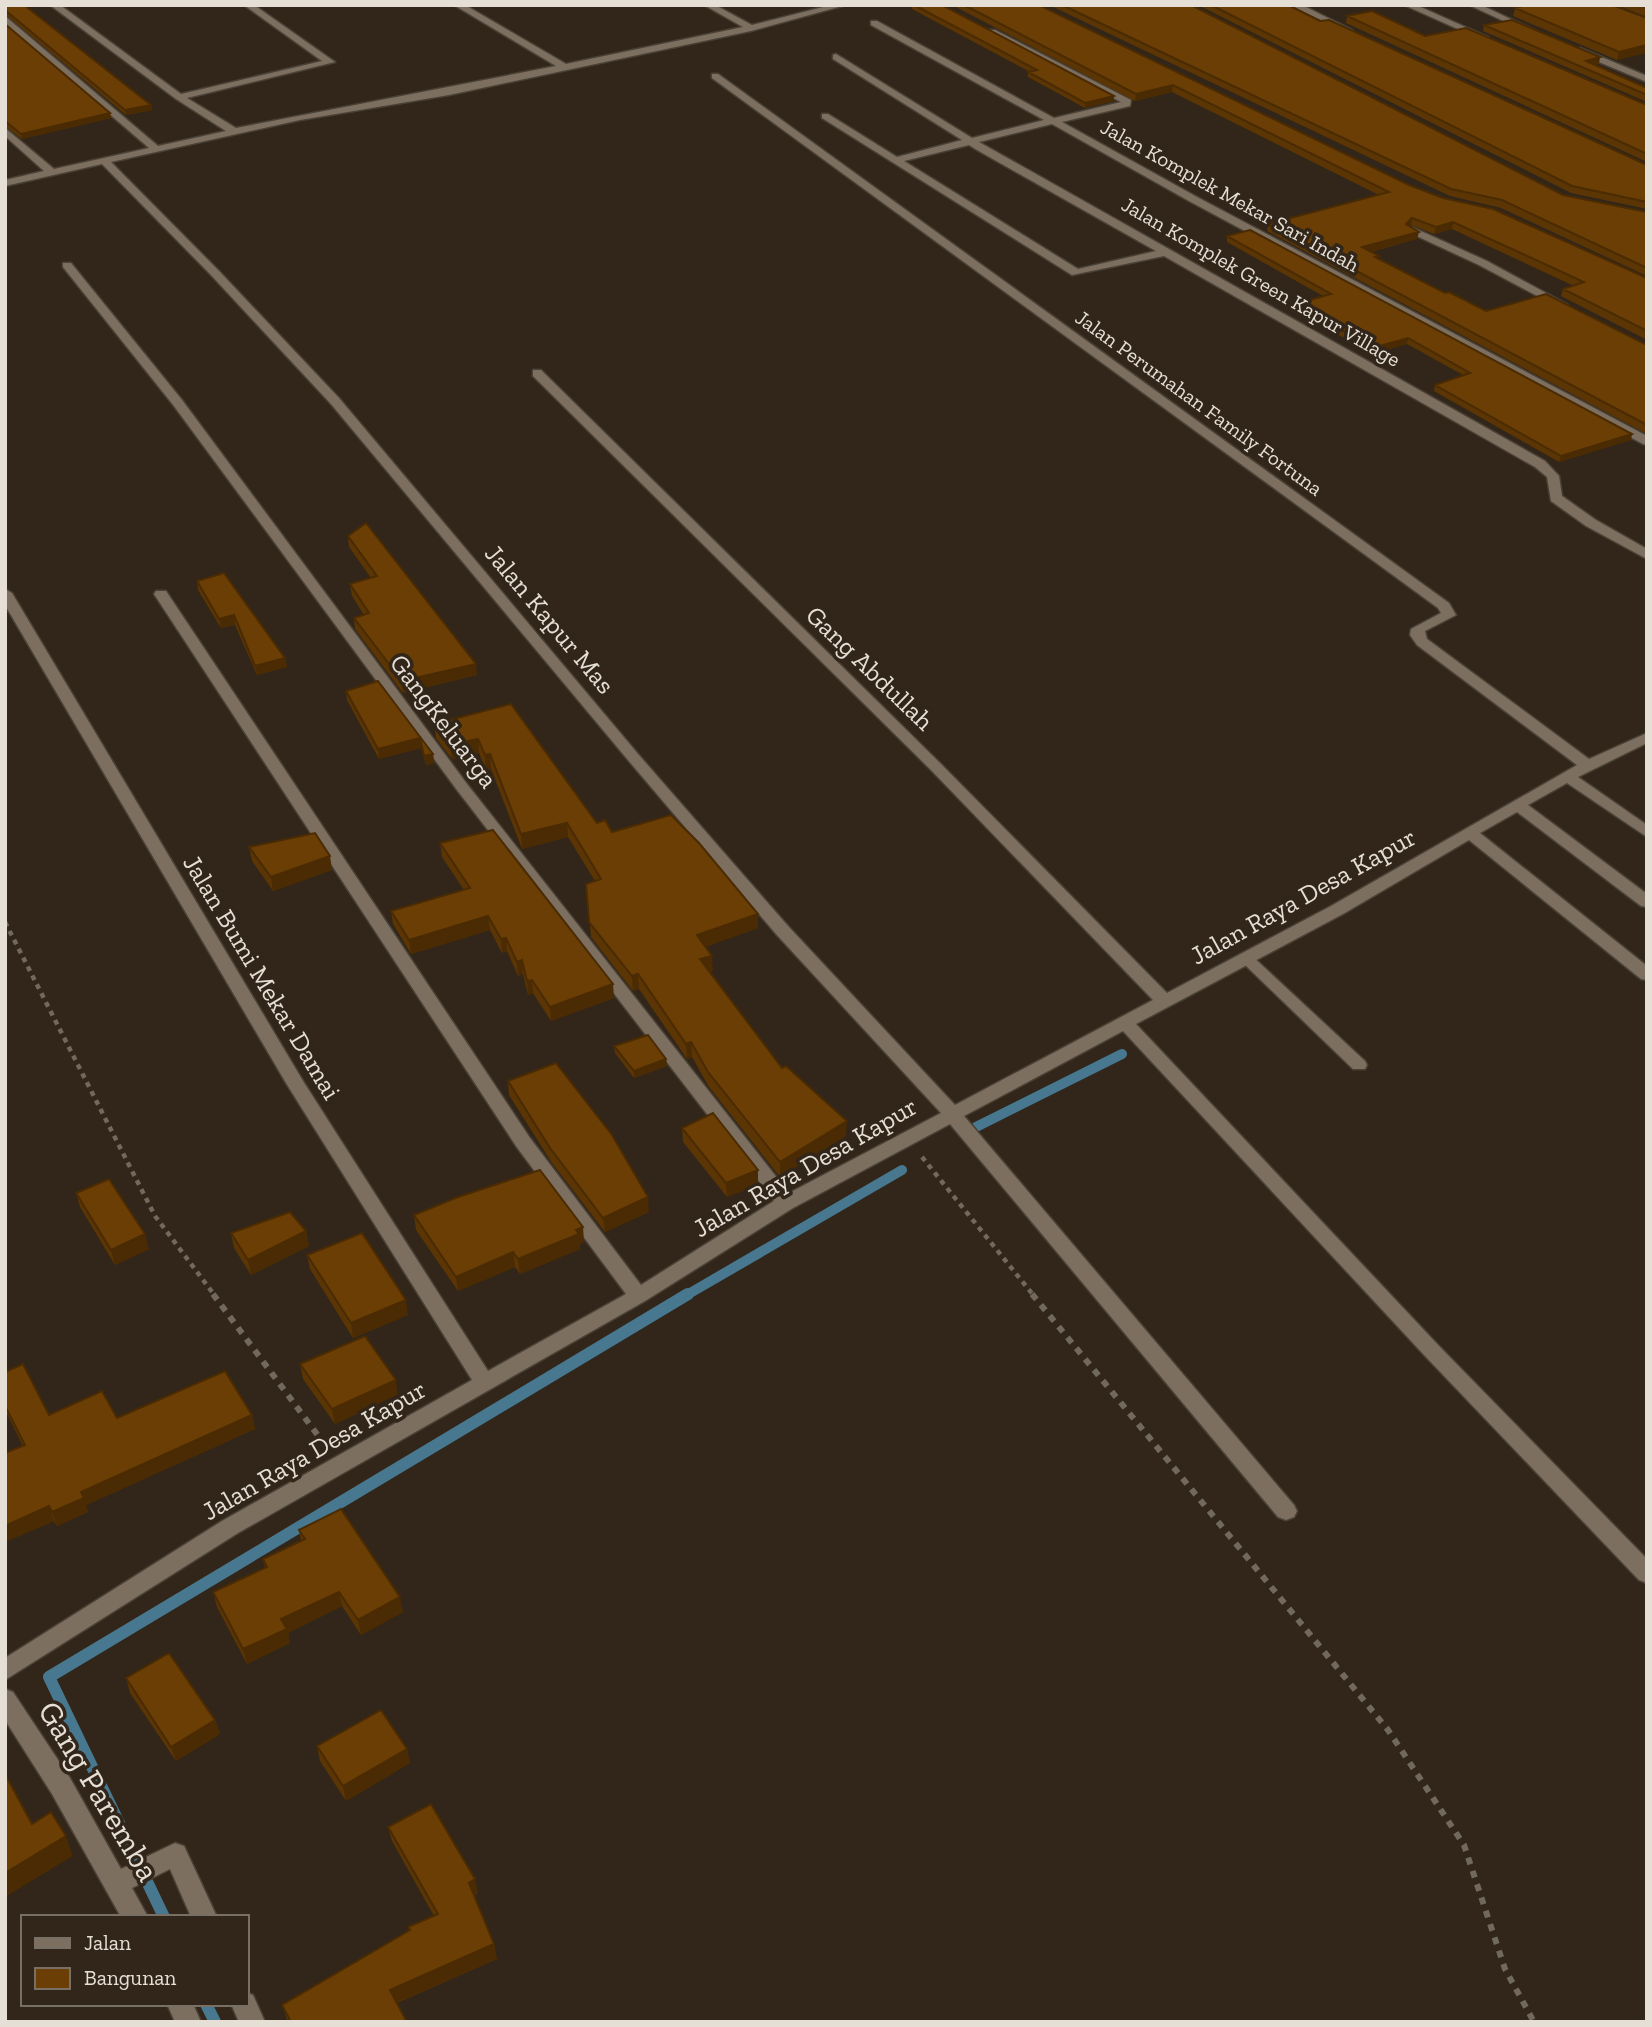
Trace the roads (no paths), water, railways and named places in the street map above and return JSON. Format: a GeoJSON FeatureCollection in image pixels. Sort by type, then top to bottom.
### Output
{"type":"FeatureCollection","features":[{"type":"Feature","properties":{"kind":"street"},"geometry":{"type":"LineString","coordinates":[[54,5],[179,97],[234,131]]}},
{"type":"Feature","properties":{"kind":"street"},"geometry":{"type":"LineString","coordinates":[[179,97],[330,62],[248,5]]}},
{"type":"Feature","properties":{"kind":"street"},"geometry":{"type":"LineString","coordinates":[[458,5],[564,67]]}},
{"type":"Feature","properties":{"kind":"street"},"geometry":{"type":"LineString","coordinates":[[708,5],[751,28]]}},
{"type":"Feature","properties":{"kind":"street"},"geometry":{"type":"LineString","coordinates":[[5,183],[234,131],[751,28],[842,5]]}},
{"type":"Feature","properties":{"kind":"street"},"geometry":{"type":"LineString","coordinates":[[1294,5],[1356,34]]}},
{"type":"Feature","properties":{"kind":"street"},"geometry":{"type":"LineString","coordinates":[[1408,5],[1490,41]]}},
{"type":"Feature","properties":{"kind":"street"},"geometry":{"type":"LineString","coordinates":[[1474,5],[1543,35]]}},
{"type":"Feature","properties":{"kind":"street"},"geometry":{"type":"LineString","coordinates":[[5,19],[156,149]]}},
{"type":"Feature","properties":{"kind":"street"},"geometry":{"type":"LineString","coordinates":[[874,23],[1053,121]]}},
{"type":"Feature","properties":{"kind":"street","name":"Jalan Komplek Mekar Sari Indah"},"geometry":{"type":"LineString","coordinates":[[982,27],[1128,102],[1053,121]]}},
{"type":"Feature","properties":{"kind":"street"},"geometry":{"type":"LineString","coordinates":[[1565,45],[1647,79]]}},
{"type":"Feature","properties":{"kind":"street","name":"Jalan Komplek Green Kapur Village"},"geometry":{"type":"LineString","coordinates":[[836,57],[973,142],[1540,464],[1553,476],[1552,486],[1556,498],[1591,523],[1647,555]]}},
{"type":"Feature","properties":{"kind":"street","name":"Jalan Perumahan Family Fortuna"},"geometry":{"type":"LineString","coordinates":[[715,76],[1444,606],[1449,615],[1418,629],[1417,635],[1422,642],[1588,766]]}},
{"type":"Feature","properties":{"kind":"street"},"geometry":{"type":"LineString","coordinates":[[825,116],[1076,274],[1167,252]]}},
{"type":"Feature","properties":{"kind":"street"},"geometry":{"type":"LineString","coordinates":[[895,160],[1053,121]]}},
{"type":"Feature","properties":{"kind":"street","name":"Jalan Komplek Mekar Sari Indah"},"geometry":{"type":"LineString","coordinates":[[1053,121],[1647,441]]}},
{"type":"Feature","properties":{"kind":"street"},"geometry":{"type":"LineString","coordinates":[[5,131],[52,173]]}},
{"type":"Feature","properties":{"kind":"street","name":"Jalan Kapur Mas"},"geometry":{"type":"LineString","coordinates":[[104,161],[335,401],[633,757],[782,930],[952,1114],[1286,1511]]}},
{"type":"Feature","properties":{"kind":"street"},"geometry":{"type":"LineString","coordinates":[[1412,230],[1483,263],[1576,312]]}},
{"type":"Feature","properties":{"kind":"street","name":"GangKeluarga"},"geometry":{"type":"LineString","coordinates":[[67,265],[178,403],[462,787],[786,1203]]}},
{"type":"Feature","properties":{"kind":"street","name":"Gang Abdullah"},"geometry":{"type":"LineString","coordinates":[[537,373],[936,767],[1164,1001]]}},
{"type":"Feature","properties":{"kind":"street","name":"Jalan Bumi Mekar Damai"},"geometry":{"type":"LineString","coordinates":[[5,593],[295,1083],[484,1382]]}},
{"type":"Feature","properties":{"kind":"street"},"geometry":{"type":"LineString","coordinates":[[161,594],[523,1142],[638,1296]]}},
{"type":"Feature","properties":{"kind":"street","name":"Jalan Raya Desa Kapur"},"geometry":{"type":"LineString","coordinates":[[5,1670],[230,1527],[638,1296],[786,1203],[1337,910],[1567,776],[1647,737]]}},
{"type":"Feature","properties":{"kind":"street"},"geometry":{"type":"LineString","coordinates":[[1567,776],[1647,832]]}},
{"type":"Feature","properties":{"kind":"street"},"geometry":{"type":"LineString","coordinates":[[1519,806],[1647,902]]}},
{"type":"Feature","properties":{"kind":"street"},"geometry":{"type":"LineString","coordinates":[[1470,833],[1647,975]]}},
{"type":"Feature","properties":{"kind":"street"},"geometry":{"type":"LineString","coordinates":[[1126,1024],[1433,1352],[1647,1574]]}},
{"type":"Feature","properties":{"kind":"street","name":"Gang Paremba"},"geometry":{"type":"LineString","coordinates":[[5,1699],[61,1786],[126,1878],[135,1915]]}},
{"type":"Feature","properties":{"kind":"street"},"geometry":{"type":"LineString","coordinates":[[126,1878],[175,1854],[203,1915]]}},
{"type":"Feature","properties":{"kind":"street"},"geometry":{"type":"LineString","coordinates":[[181,2006],[188,2022]]}},
{"type":"Feature","properties":{"kind":"street"},"geometry":{"type":"LineString","coordinates":[[245,2006],[252,2022]]}},
{"type":"Feature","properties":{"kind":"lane"},"geometry":{"type":"LineString","coordinates":[[1246,958],[1359,1065]]}},
{"type":"Feature","properties":{"kind":"waterway"},"geometry":{"type":"LineString","coordinates":[[976,1127],[1122,1054]]}},
{"type":"Feature","properties":{"kind":"waterway"},"geometry":{"type":"LineString","coordinates":[[685,1296],[902,1170]]}},
{"type":"Feature","properties":{"kind":"waterway"},"geometry":{"type":"LineString","coordinates":[[163,1915],[49,1677],[688,1294]]}},
{"type":"Feature","properties":{"kind":"waterway"},"geometry":{"type":"LineString","coordinates":[[207,2006],[215,2022]]}}]}
